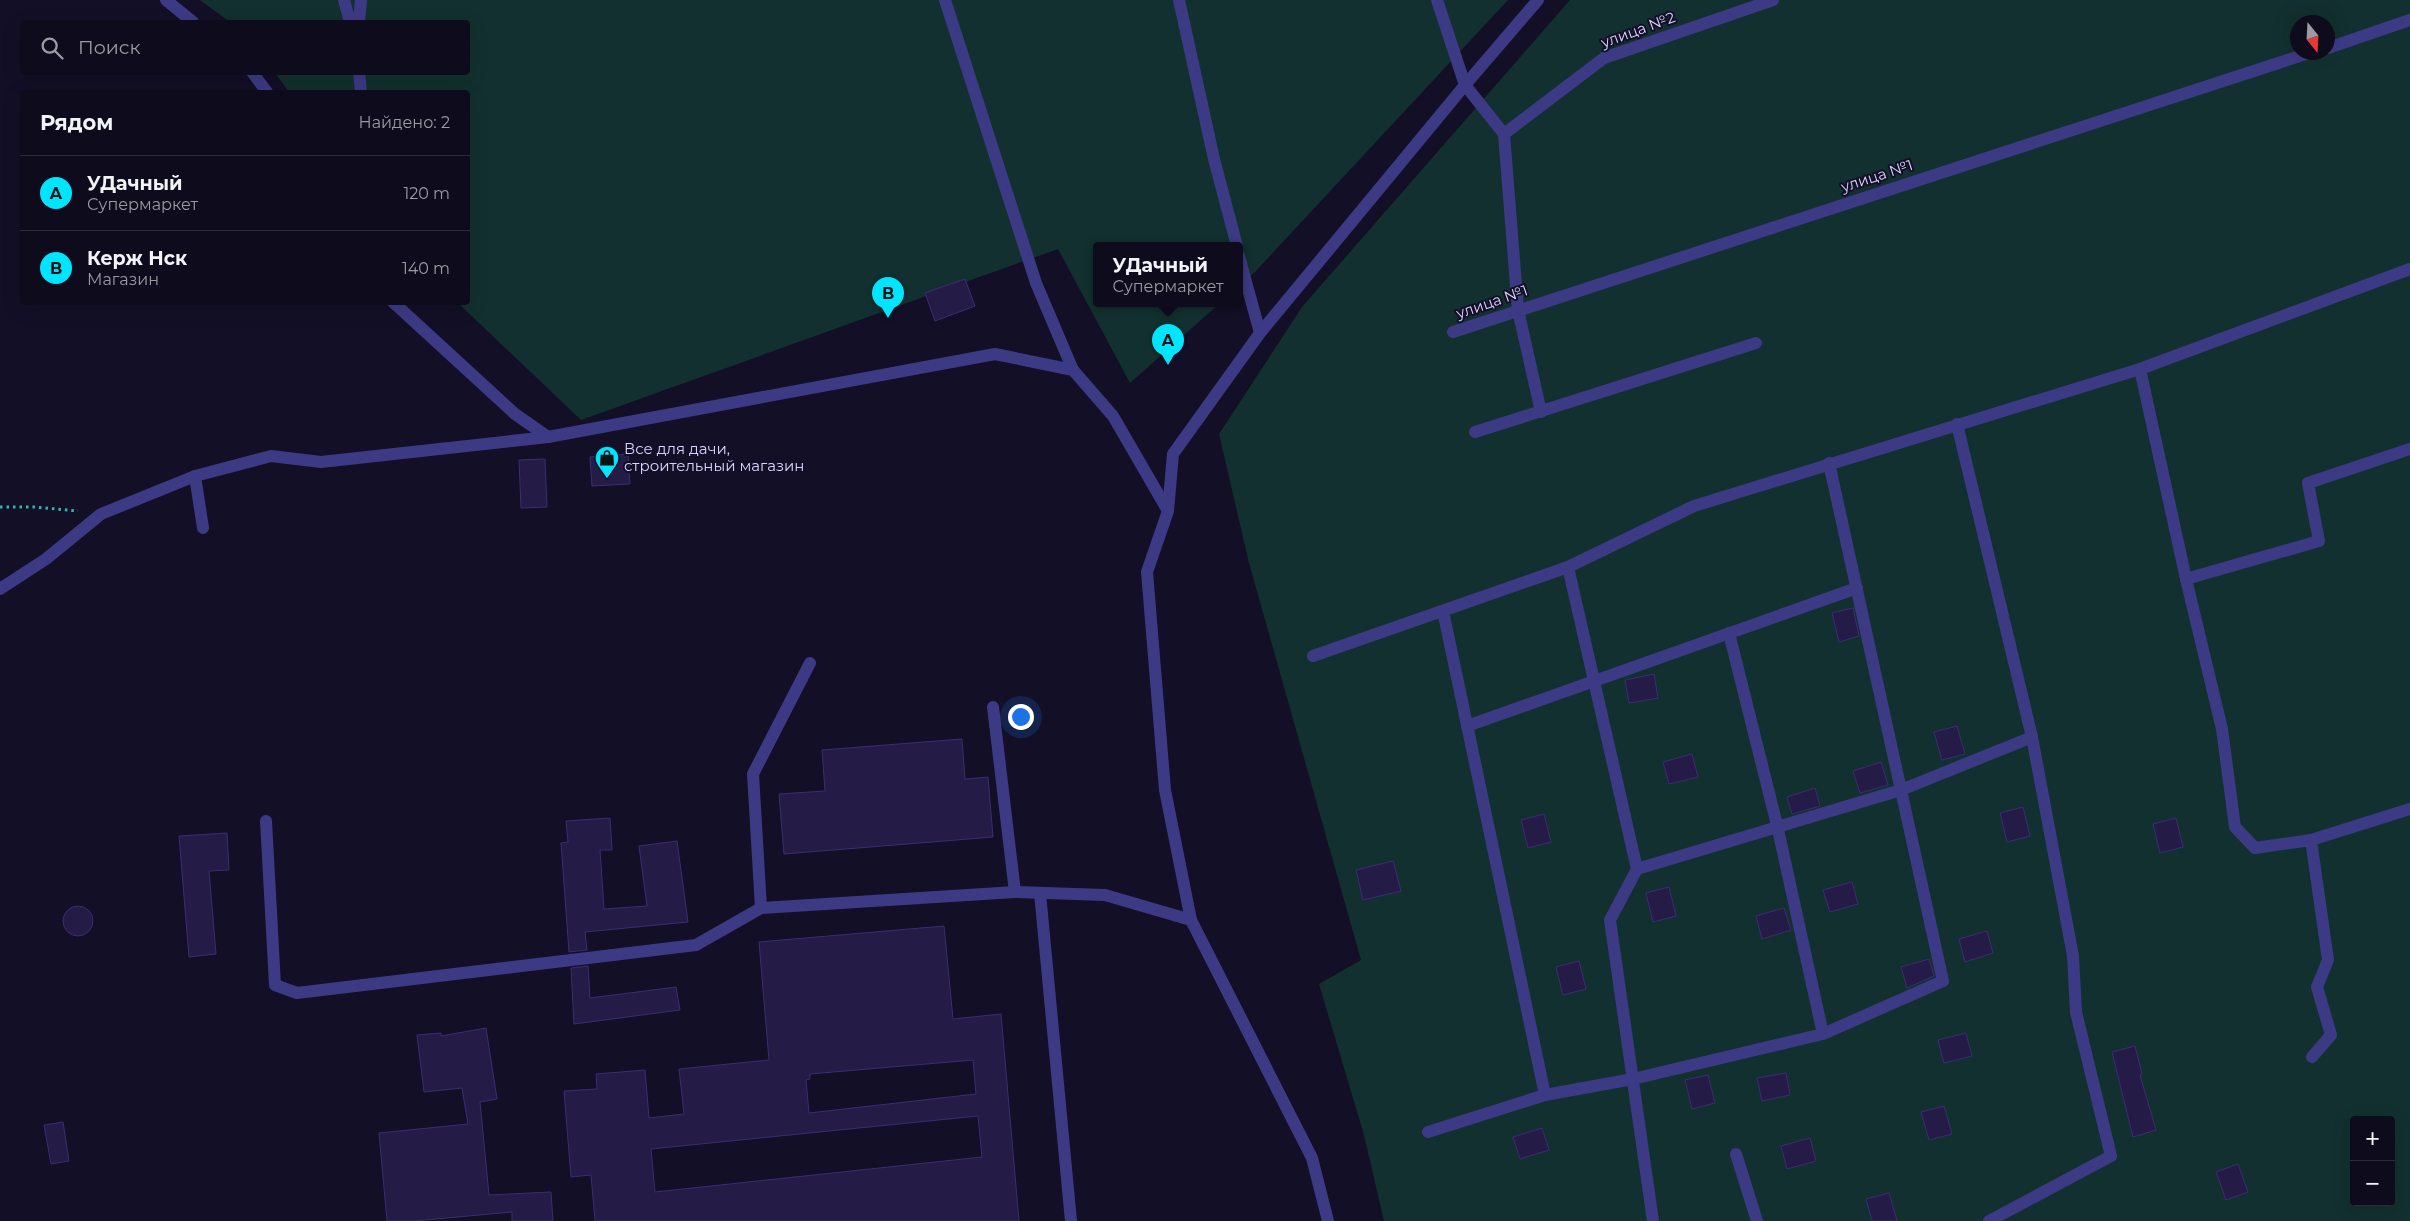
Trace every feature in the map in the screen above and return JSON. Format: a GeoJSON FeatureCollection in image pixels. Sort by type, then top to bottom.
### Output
{"type":"FeatureCollection","features":[{"type":"Feature","properties":{"kind":"street"},"geometry":{"type":"LineString","coordinates":[[166,0],[191,20]]}},
{"type":"Feature","properties":{"kind":"street"},"geometry":{"type":"LineString","coordinates":[[344,0],[349,20]]}},
{"type":"Feature","properties":{"kind":"street"},"geometry":{"type":"LineString","coordinates":[[359,20],[361,0]]}},
{"type":"Feature","properties":{"kind":"street"},"geometry":{"type":"LineString","coordinates":[[945,0],[1036,283],[1073,370],[1114,416],[1168,511]]}},
{"type":"Feature","properties":{"kind":"street"},"geometry":{"type":"LineString","coordinates":[[1179,0],[1214,159],[1236,242]]}},
{"type":"Feature","properties":{"kind":"street"},"geometry":{"type":"LineString","coordinates":[[1437,0],[1465,85],[1504,134],[1518,310],[1541,412]]}},
{"type":"Feature","properties":{"kind":"street"},"geometry":{"type":"LineString","coordinates":[[1328,1221],[1312,1158],[1191,920],[1165,790],[1147,572],[1168,511],[1173,454],[1260,333],[1465,85],[1538,0]]}},
{"type":"Feature","properties":{"kind":"street","name":"улица №2"},"geometry":{"type":"LineString","coordinates":[[1504,134],[1604,58],[1773,0]]}},
{"type":"Feature","properties":{"kind":"street"},"geometry":{"type":"LineString","coordinates":[[2335,46],[2410,20]]}},
{"type":"Feature","properties":{"kind":"street","name":"улица №1"},"geometry":{"type":"LineString","coordinates":[[1453,332],[2290,59]]}},
{"type":"Feature","properties":{"kind":"street"},"geometry":{"type":"LineString","coordinates":[[254,75],[266,90]]}},
{"type":"Feature","properties":{"kind":"street"},"geometry":{"type":"LineString","coordinates":[[359,75],[362,90]]}},
{"type":"Feature","properties":{"kind":"street"},"geometry":{"type":"LineString","coordinates":[[1313,656],[1568,567],[1694,506],[2140,369],[2410,269]]}},
{"type":"Feature","properties":{"kind":"street"},"geometry":{"type":"LineString","coordinates":[[1243,271],[1260,333]]}},
{"type":"Feature","properties":{"kind":"street"},"geometry":{"type":"LineString","coordinates":[[396,305],[515,414],[548,437]]}},
{"type":"Feature","properties":{"kind":"street"},"geometry":{"type":"LineString","coordinates":[[1475,432],[1756,343]]}},
{"type":"Feature","properties":{"kind":"street"},"geometry":{"type":"LineString","coordinates":[[0,589],[46,559],[101,514],[195,476],[271,456],[321,462],[548,437],[995,354],[1073,370]]}},
{"type":"Feature","properties":{"kind":"street"},"geometry":{"type":"LineString","coordinates":[[2140,369],[2186,579],[2222,729],[2235,827],[2255,848],[2311,840],[2410,809]]}},
{"type":"Feature","properties":{"kind":"street"},"geometry":{"type":"LineString","coordinates":[[1957,424],[2032,737],[2073,956],[2076,1012],[2111,1156],[1988,1221]]}},
{"type":"Feature","properties":{"kind":"street"},"geometry":{"type":"LineString","coordinates":[[2186,579],[2319,541],[2308,483],[2410,449]]}},
{"type":"Feature","properties":{"kind":"street"},"geometry":{"type":"LineString","coordinates":[[1428,1132],[1544,1095],[1633,1079],[1823,1034],[1943,981],[1829,463]]}},
{"type":"Feature","properties":{"kind":"street"},"geometry":{"type":"LineString","coordinates":[[195,476],[203,528]]}},
{"type":"Feature","properties":{"kind":"street"},"geometry":{"type":"LineString","coordinates":[[1568,567],[1637,869],[1610,920],[1653,1221]]}},
{"type":"Feature","properties":{"kind":"street"},"geometry":{"type":"LineString","coordinates":[[1467,726],[1857,588]]}},
{"type":"Feature","properties":{"kind":"street"},"geometry":{"type":"LineString","coordinates":[[1443,611],[1544,1095]]}},
{"type":"Feature","properties":{"kind":"street"},"geometry":{"type":"LineString","coordinates":[[1729,633],[1776,825],[1823,1034]]}},
{"type":"Feature","properties":{"kind":"street"},"geometry":{"type":"LineString","coordinates":[[761,908],[753,774],[810,663]]}},
{"type":"Feature","properties":{"kind":"street"},"geometry":{"type":"LineString","coordinates":[[993,707],[1015,892]]}},
{"type":"Feature","properties":{"kind":"street"},"geometry":{"type":"LineString","coordinates":[[1637,869],[1776,825],[1901,790],[2032,737]]}},
{"type":"Feature","properties":{"kind":"street"},"geometry":{"type":"LineString","coordinates":[[266,821],[276,985],[296,993],[696,945],[761,908],[1015,892],[1105,895],[1191,920]]}},
{"type":"Feature","properties":{"kind":"street"},"geometry":{"type":"LineString","coordinates":[[2311,840],[2328,960],[2317,987],[2331,1035],[2312,1057]]}},
{"type":"Feature","properties":{"kind":"street"},"geometry":{"type":"LineString","coordinates":[[1040,893],[1071,1221]]}},
{"type":"Feature","properties":{"kind":"street"},"geometry":{"type":"LineString","coordinates":[[1736,1154],[1757,1221]]}},
{"type":"Feature","properties":{"kind":"path"},"geometry":{"type":"LineString","coordinates":[[0,507],[34,507],[101,514]]}},
{"type":"Feature","properties":{"kind":"green space"},"geometry":{"type":"Polygon","coordinates":[[[200,0],[1508,0],[1255,272],[1243,282],[1243,242],[1093,242],[1093,307],[1216,307],[1130,383],[1058,249],[581,420],[460,305],[470,305],[470,90],[288,90],[276,75],[470,75],[470,20],[227,20],[200,0]]]}},
{"type":"Feature","properties":{"kind":"green space"},"geometry":{"type":"Polygon","coordinates":[[[1570,0],[2410,0],[2410,1221],[1384,1221],[1364,1135],[1319,984],[1361,960],[1249,563],[1219,434],[1302,307],[1570,0]]]}},
{"type":"Feature","properties":{"kind":"building"},"geometry":{"type":"Polygon","coordinates":[[[965,279],[975,306],[935,321],[925,293],[965,279]]]}},
{"type":"Feature","properties":{"kind":"building"},"geometry":{"type":"Polygon","coordinates":[[[628,454],[630,484],[592,486],[590,457],[628,454]]]}},
{"type":"Feature","properties":{"kind":"building"},"geometry":{"type":"Polygon","coordinates":[[[545,459],[547,507],[521,508],[519,460],[545,459]]]}},
{"type":"Feature","properties":{"kind":"building"},"geometry":{"type":"Polygon","coordinates":[[[1853,608],[1859,636],[1839,642],[1832,613],[1853,608]]]}},
{"type":"Feature","properties":{"kind":"building"},"geometry":{"type":"Polygon","coordinates":[[[1654,674],[1658,698],[1629,703],[1625,680],[1654,674]]]}},
{"type":"Feature","properties":{"kind":"building"},"geometry":{"type":"Polygon","coordinates":[[[1957,726],[1965,754],[1942,760],[1934,732],[1957,726]]]}},
{"type":"Feature","properties":{"kind":"building"},"geometry":{"type":"Polygon","coordinates":[[[962,739],[965,779],[988,777],[993,837],[784,854],[779,794],[825,791],[822,750],[962,739]]]}},
{"type":"Feature","properties":{"kind":"building"},"geometry":{"type":"Polygon","coordinates":[[[1692,754],[1698,777],[1669,784],[1663,762],[1692,754]]]}},
{"type":"Feature","properties":{"kind":"building"},"geometry":{"type":"Polygon","coordinates":[[[1881,762],[1888,785],[1860,793],[1853,771],[1881,762]]]}},
{"type":"Feature","properties":{"kind":"building"},"geometry":{"type":"Polygon","coordinates":[[[1815,788],[1820,806],[1792,814],[1787,797],[1815,788]]]}},
{"type":"Feature","properties":{"kind":"building"},"geometry":{"type":"Polygon","coordinates":[[[2023,807],[2030,836],[2007,842],[2000,813],[2023,807]]]}},
{"type":"Feature","properties":{"kind":"building"},"geometry":{"type":"Polygon","coordinates":[[[1544,814],[1551,842],[1528,848],[1521,820],[1544,814]]]}},
{"type":"Feature","properties":{"kind":"building"},"geometry":{"type":"Polygon","coordinates":[[[610,818],[612,850],[600,850],[604,909],[647,906],[639,846],[677,841],[688,922],[585,932],[587,950],[569,952],[561,843],[568,842],[566,821],[610,818]]]}},
{"type":"Feature","properties":{"kind":"building"},"geometry":{"type":"Polygon","coordinates":[[[2176,818],[2183,847],[2160,853],[2153,824],[2176,818]]]}},
{"type":"Feature","properties":{"kind":"building"},"geometry":{"type":"Polygon","coordinates":[[[227,833],[229,870],[209,871],[216,954],[189,957],[179,836],[227,833]]]}},
{"type":"Feature","properties":{"kind":"building"},"geometry":{"type":"Polygon","coordinates":[[[1393,861],[1401,891],[1363,900],[1356,870],[1393,861]]]}},
{"type":"Feature","properties":{"kind":"building"},"geometry":{"type":"Polygon","coordinates":[[[1852,882],[1858,904],[1830,912],[1823,890],[1852,882]]]}},
{"type":"Feature","properties":{"kind":"building"},"geometry":{"type":"Polygon","coordinates":[[[1669,887],[1676,916],[1653,922],[1646,893],[1669,887]]]}},
{"type":"Feature","properties":{"kind":"building"},"geometry":{"type":"Polygon","coordinates":[[[78,906],[89,910],[93,921],[89,932],[78,936],[67,932],[63,921],[67,910],[78,906]]]}},
{"type":"Feature","properties":{"kind":"building"},"geometry":{"type":"Polygon","coordinates":[[[1784,908],[1791,930],[1762,939],[1756,916],[1784,908]]]}},
{"type":"Feature","properties":{"kind":"building"},"geometry":{"type":"Polygon","coordinates":[[[944,926],[953,1019],[1001,1014],[1019,1221],[595,1221],[591,1175],[571,1177],[564,1091],[597,1089],[596,1074],[645,1070],[649,1118],[684,1114],[679,1069],[769,1060],[759,942],[944,926]],[[973,1060],[810,1074],[810,1079],[806,1080],[809,1113],[976,1094],[973,1060]],[[978,1116],[651,1149],[655,1192],[982,1157],[978,1116]]]}},
{"type":"Feature","properties":{"kind":"building"},"geometry":{"type":"Polygon","coordinates":[[[1987,931],[1993,953],[1965,962],[1959,939],[1987,931]]]}},
{"type":"Feature","properties":{"kind":"building"},"geometry":{"type":"Polygon","coordinates":[[[1929,959],[1934,976],[1907,988],[1901,967],[1929,959]]]}},
{"type":"Feature","properties":{"kind":"building"},"geometry":{"type":"Polygon","coordinates":[[[1579,961],[1586,989],[1563,995],[1556,967],[1579,961]]]}},
{"type":"Feature","properties":{"kind":"building"},"geometry":{"type":"Polygon","coordinates":[[[588,966],[590,998],[676,987],[680,1010],[574,1024],[571,968],[588,966]]]}},
{"type":"Feature","properties":{"kind":"building"},"geometry":{"type":"Polygon","coordinates":[[[486,1028],[497,1099],[480,1102],[489,1195],[551,1192],[553,1221],[512,1221],[512,1212],[414,1221],[387,1221],[379,1133],[468,1124],[462,1088],[424,1092],[417,1035],[441,1033],[441,1036],[486,1028]]]}},
{"type":"Feature","properties":{"kind":"building"},"geometry":{"type":"Polygon","coordinates":[[[1966,1033],[1972,1056],[1944,1063],[1938,1040],[1966,1033]]]}},
{"type":"Feature","properties":{"kind":"building"},"geometry":{"type":"Polygon","coordinates":[[[2135,1046],[2142,1074],[2140,1075],[2156,1130],[2133,1137],[2112,1052],[2135,1046]]]}},
{"type":"Feature","properties":{"kind":"building"},"geometry":{"type":"Polygon","coordinates":[[[1786,1073],[1790,1095],[1762,1101],[1757,1078],[1786,1073]]]}},
{"type":"Feature","properties":{"kind":"building"},"geometry":{"type":"Polygon","coordinates":[[[1708,1075],[1715,1103],[1692,1109],[1685,1080],[1708,1075]]]}},
{"type":"Feature","properties":{"kind":"building"},"geometry":{"type":"Polygon","coordinates":[[[1944,1106],[1952,1134],[1929,1140],[1921,1112],[1944,1106]]]}},
{"type":"Feature","properties":{"kind":"building"},"geometry":{"type":"Polygon","coordinates":[[[63,1122],[69,1161],[51,1164],[44,1125],[63,1122]]]}},
{"type":"Feature","properties":{"kind":"building"},"geometry":{"type":"Polygon","coordinates":[[[1542,1128],[1549,1150],[1520,1159],[1513,1137],[1542,1128]]]}},
{"type":"Feature","properties":{"kind":"building"},"geometry":{"type":"Polygon","coordinates":[[[1810,1138],[1816,1161],[1787,1169],[1781,1146],[1810,1138]]]}},
{"type":"Feature","properties":{"kind":"building"},"geometry":{"type":"Polygon","coordinates":[[[2238,1164],[2248,1192],[2226,1200],[2216,1172],[2238,1164]]]}},
{"type":"Feature","properties":{"kind":"building"},"geometry":{"type":"Polygon","coordinates":[[[1889,1193],[1897,1221],[1872,1221],[1866,1199],[1889,1193]]]}},
{"type":"Feature","properties":{"kind":"place","name":"Керж Нск"},"geometry":{"type":"Point","coordinates":[888,318]}},
{"type":"Feature","properties":{"kind":"place","name":"УДачный"},"geometry":{"type":"Point","coordinates":[1168,365]}},
{"type":"Feature","properties":{"kind":"place","name":"Все для дачи, строительный магазин"},"geometry":{"type":"Point","coordinates":[607,479]}}]}
